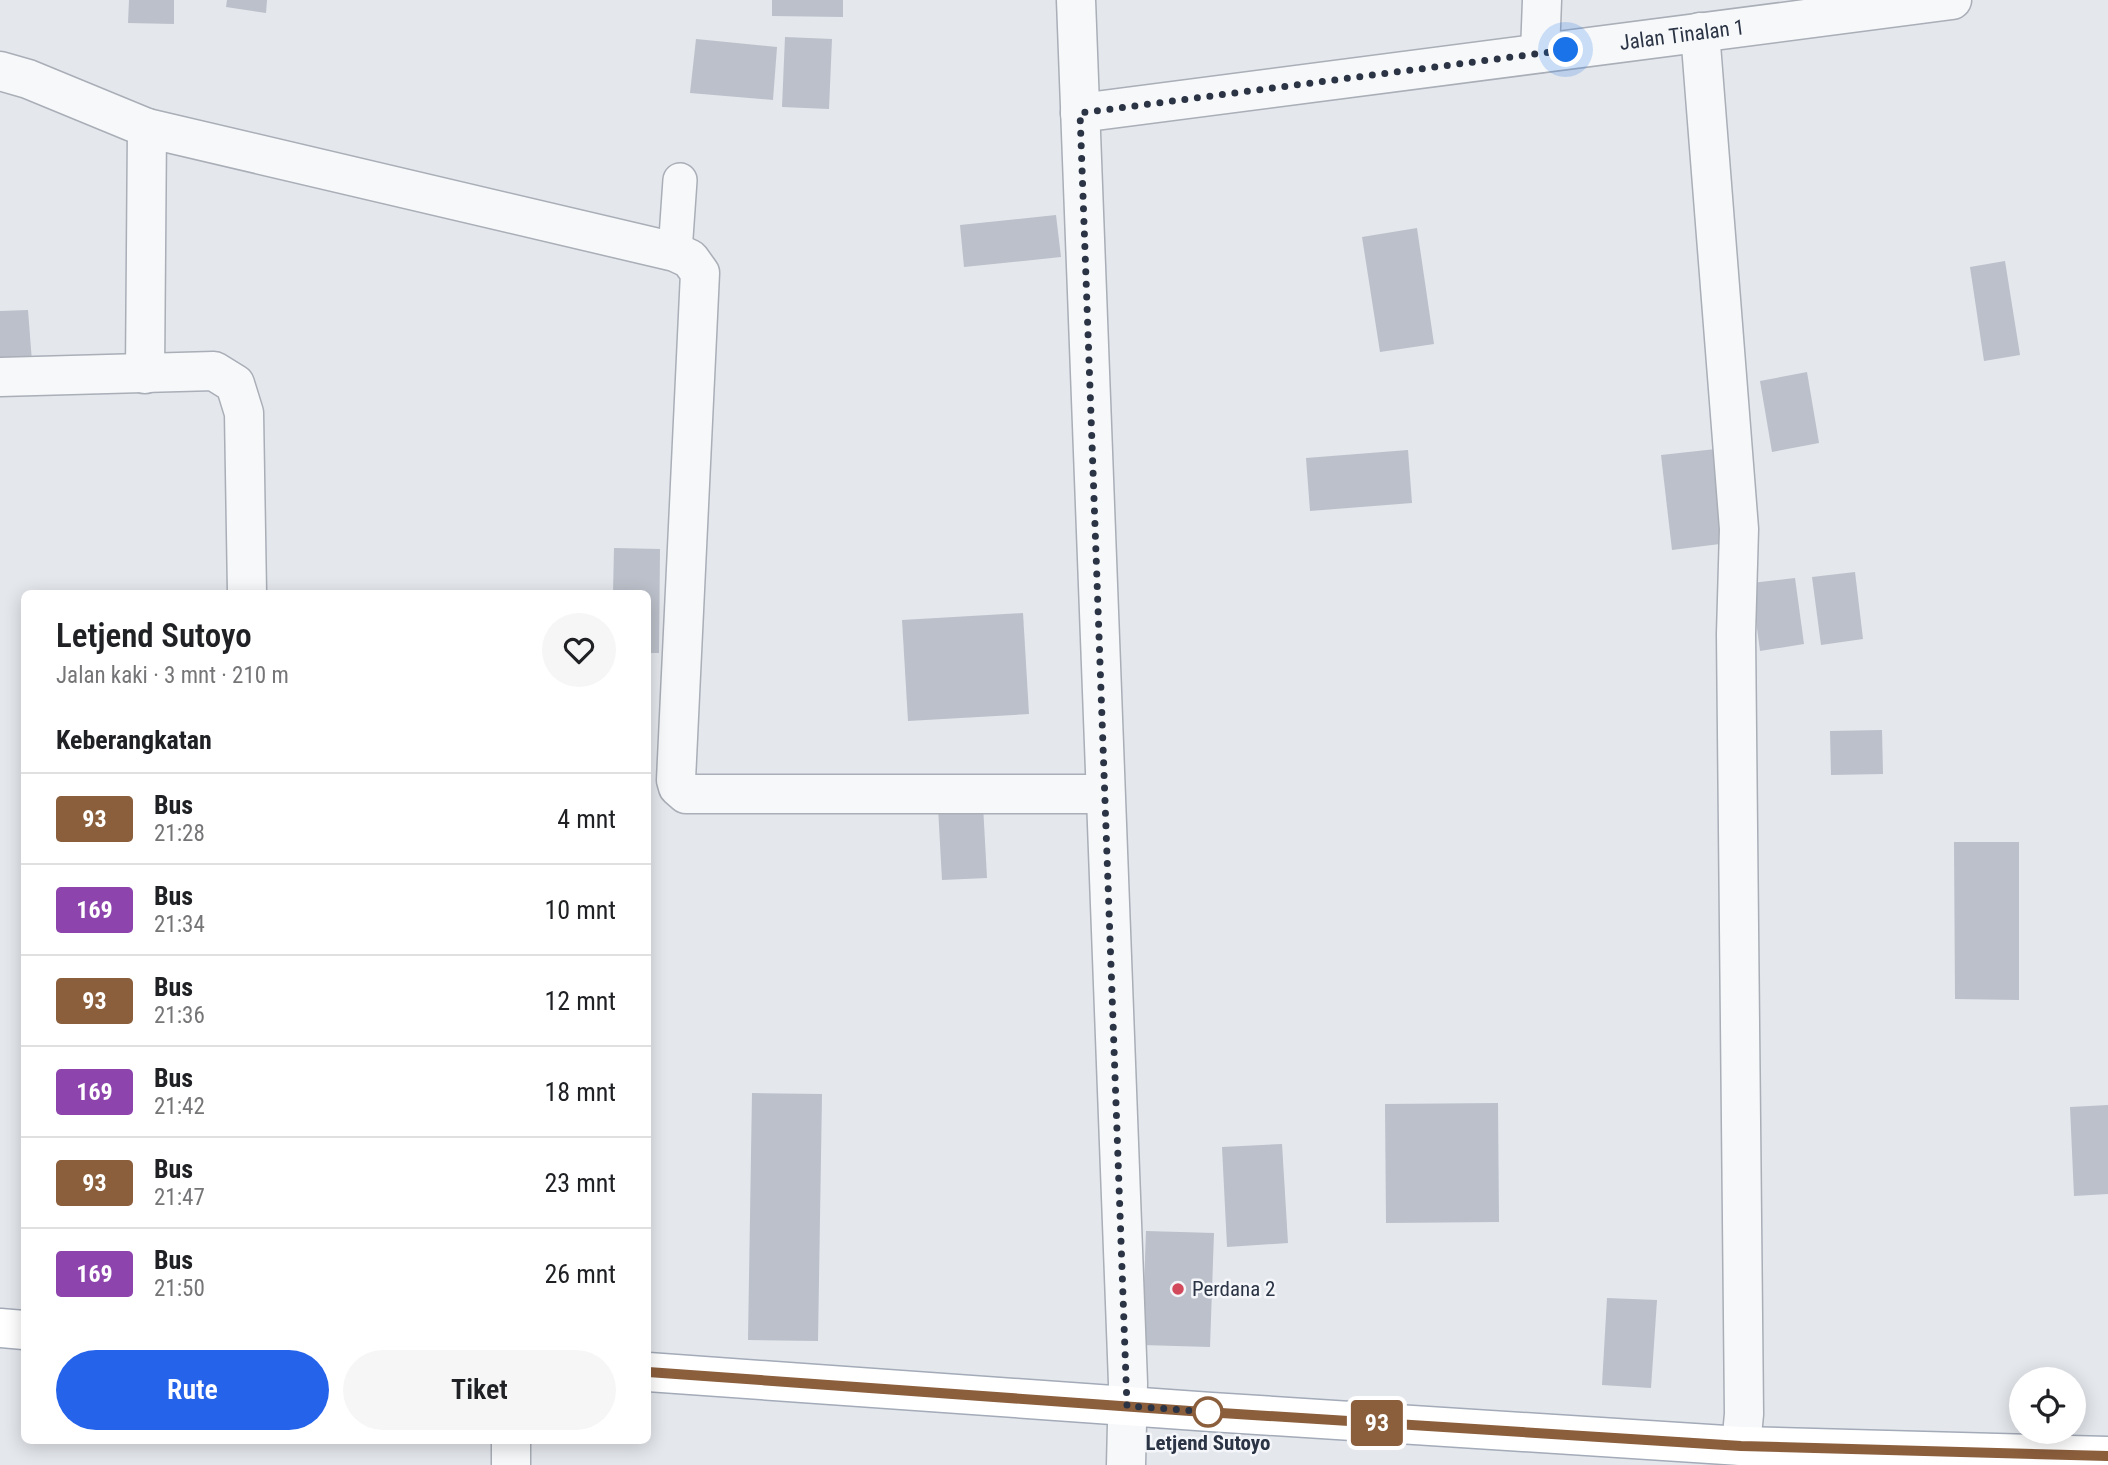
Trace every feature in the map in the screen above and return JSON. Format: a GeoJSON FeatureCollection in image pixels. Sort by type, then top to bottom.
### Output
{"type":"FeatureCollection","features":[{"type":"Feature","properties":{"kind":"main road"},"geometry":{"type":"LineString","coordinates":[[0,1328],[21,1330]]}},
{"type":"Feature","properties":{"kind":"main road"},"geometry":{"type":"LineString","coordinates":[[651,1372],[1741,1446],[1859,1457],[2108,1456]]}},
{"type":"Feature","properties":{"kind":"street"},"geometry":{"type":"LineString","coordinates":[[1076,0],[1127,1406],[1126,1465]]}},
{"type":"Feature","properties":{"kind":"street"},"geometry":{"type":"LineString","coordinates":[[1540,53],[1542,0]]}},
{"type":"Feature","properties":{"kind":"street","name":"Jalan Tinalan 1"},"geometry":{"type":"LineString","coordinates":[[1080,113],[1952,0]]}},
{"type":"Feature","properties":{"kind":"street"},"geometry":{"type":"LineString","coordinates":[[1700,32],[1739,529],[1736,634],[1744,1414],[1741,1446]]}},
{"type":"Feature","properties":{"kind":"street"},"geometry":{"type":"LineString","coordinates":[[0,71],[28,79],[147,128],[675,252],[690,259],[700,273],[677,766],[678,787],[686,794],[1105,794]]}},
{"type":"Feature","properties":{"kind":"street"},"geometry":{"type":"LineString","coordinates":[[145,374],[147,128]]}},
{"type":"Feature","properties":{"kind":"street"},"geometry":{"type":"LineString","coordinates":[[0,377],[214,371],[235,384],[244,412],[247,590]]}},
{"type":"Feature","properties":{"kind":"street"},"geometry":{"type":"LineString","coordinates":[[511,1444],[511,1465]]}},
{"type":"Feature","properties":{"kind":"lane"},"geometry":{"type":"LineString","coordinates":[[675,252],[680,180]]}},
{"type":"Feature","properties":{"kind":"building"},"geometry":{"type":"Polygon","coordinates":[[[129,0],[174,0],[174,24],[128,23],[129,0]]]}},
{"type":"Feature","properties":{"kind":"building"},"geometry":{"type":"Polygon","coordinates":[[[227,0],[267,0],[266,13],[226,7],[227,0]]]}},
{"type":"Feature","properties":{"kind":"building"},"geometry":{"type":"Polygon","coordinates":[[[772,0],[843,0],[843,17],[772,16],[772,0]]]}},
{"type":"Feature","properties":{"kind":"building"},"geometry":{"type":"Polygon","coordinates":[[[785,37],[832,39],[829,109],[782,107],[785,37]]]}},
{"type":"Feature","properties":{"kind":"building"},"geometry":{"type":"Polygon","coordinates":[[[696,39],[777,47],[773,100],[690,93],[696,39]]]}},
{"type":"Feature","properties":{"kind":"building"},"geometry":{"type":"Polygon","coordinates":[[[1056,215],[1061,257],[964,267],[960,225],[1056,215]]]}},
{"type":"Feature","properties":{"kind":"building"},"geometry":{"type":"Polygon","coordinates":[[[1417,228],[1434,344],[1380,352],[1362,237],[1417,228]]]}},
{"type":"Feature","properties":{"kind":"building"},"geometry":{"type":"Polygon","coordinates":[[[2005,261],[2020,355],[1984,361],[1970,267],[2005,261]]]}},
{"type":"Feature","properties":{"kind":"building"},"geometry":{"type":"Polygon","coordinates":[[[28,310],[32,362],[0,364],[0,311],[28,310]]]}},
{"type":"Feature","properties":{"kind":"building"},"geometry":{"type":"Polygon","coordinates":[[[1807,372],[1819,443],[1772,452],[1760,381],[1807,372]]]}},
{"type":"Feature","properties":{"kind":"building"},"geometry":{"type":"Polygon","coordinates":[[[1716,449],[1728,543],[1672,550],[1661,455],[1716,449]]]}},
{"type":"Feature","properties":{"kind":"building"},"geometry":{"type":"Polygon","coordinates":[[[1408,450],[1412,503],[1310,511],[1306,458],[1408,450]]]}},
{"type":"Feature","properties":{"kind":"building"},"geometry":{"type":"Polygon","coordinates":[[[614,548],[660,549],[659,653],[651,653],[651,590],[613,590],[614,548]]]}},
{"type":"Feature","properties":{"kind":"building"},"geometry":{"type":"Polygon","coordinates":[[[1855,572],[1863,639],[1821,645],[1812,577],[1855,572]]]}},
{"type":"Feature","properties":{"kind":"building"},"geometry":{"type":"Polygon","coordinates":[[[1795,578],[1804,644],[1760,651],[1751,583],[1795,578]]]}},
{"type":"Feature","properties":{"kind":"building"},"geometry":{"type":"Polygon","coordinates":[[[1023,613],[1029,714],[908,721],[902,620],[1023,613]]]}},
{"type":"Feature","properties":{"kind":"building"},"geometry":{"type":"Polygon","coordinates":[[[1882,730],[1883,774],[1831,775],[1830,731],[1882,730]]]}},
{"type":"Feature","properties":{"kind":"building"},"geometry":{"type":"Polygon","coordinates":[[[983,805],[987,878],[942,880],[938,807],[983,805]]]}},
{"type":"Feature","properties":{"kind":"building"},"geometry":{"type":"Polygon","coordinates":[[[1954,842],[2019,842],[2019,1000],[1955,999],[1954,842]]]}},
{"type":"Feature","properties":{"kind":"building"},"geometry":{"type":"Polygon","coordinates":[[[752,1093],[822,1094],[818,1341],[748,1340],[752,1093]]]}},
{"type":"Feature","properties":{"kind":"building"},"geometry":{"type":"Polygon","coordinates":[[[1498,1103],[1499,1222],[1386,1223],[1385,1104],[1498,1103]]]}},
{"type":"Feature","properties":{"kind":"building"},"geometry":{"type":"Polygon","coordinates":[[[2108,1105],[2108,1194],[2074,1196],[2070,1107],[2108,1105]]]}},
{"type":"Feature","properties":{"kind":"building"},"geometry":{"type":"Polygon","coordinates":[[[1282,1144],[1288,1243],[1227,1247],[1222,1147],[1282,1144]]]}},
{"type":"Feature","properties":{"kind":"building","name":"Perdana 2"},"geometry":{"type":"Polygon","coordinates":[[[1146,1231],[1214,1233],[1210,1347],[1142,1345],[1146,1231]]]}},
{"type":"Feature","properties":{"kind":"building"},"geometry":{"type":"Polygon","coordinates":[[[1607,1298],[1657,1300],[1651,1388],[1602,1385],[1607,1298]]]}},
{"type":"Feature","properties":{"kind":"bus line","name":"93"},"geometry":{"type":"LineString","coordinates":[[651,1372],[1190,1411],[1741,1446],[2108,1456]]}},
{"type":"Feature","properties":{"kind":"place","name":"Perdana 2"},"geometry":{"type":"Point","coordinates":[1178,1289]}},
{"type":"Feature","properties":{"kind":"place","name":"Letjend Sutoyo"},"geometry":{"type":"Point","coordinates":[1208,1412]}},
{"type":"Feature","properties":{"kind":"route"},"geometry":{"type":"LineString","coordinates":[[1208,1412],[1211,1412],[1127,1406],[1080,113],[1566,50]]}}]}
